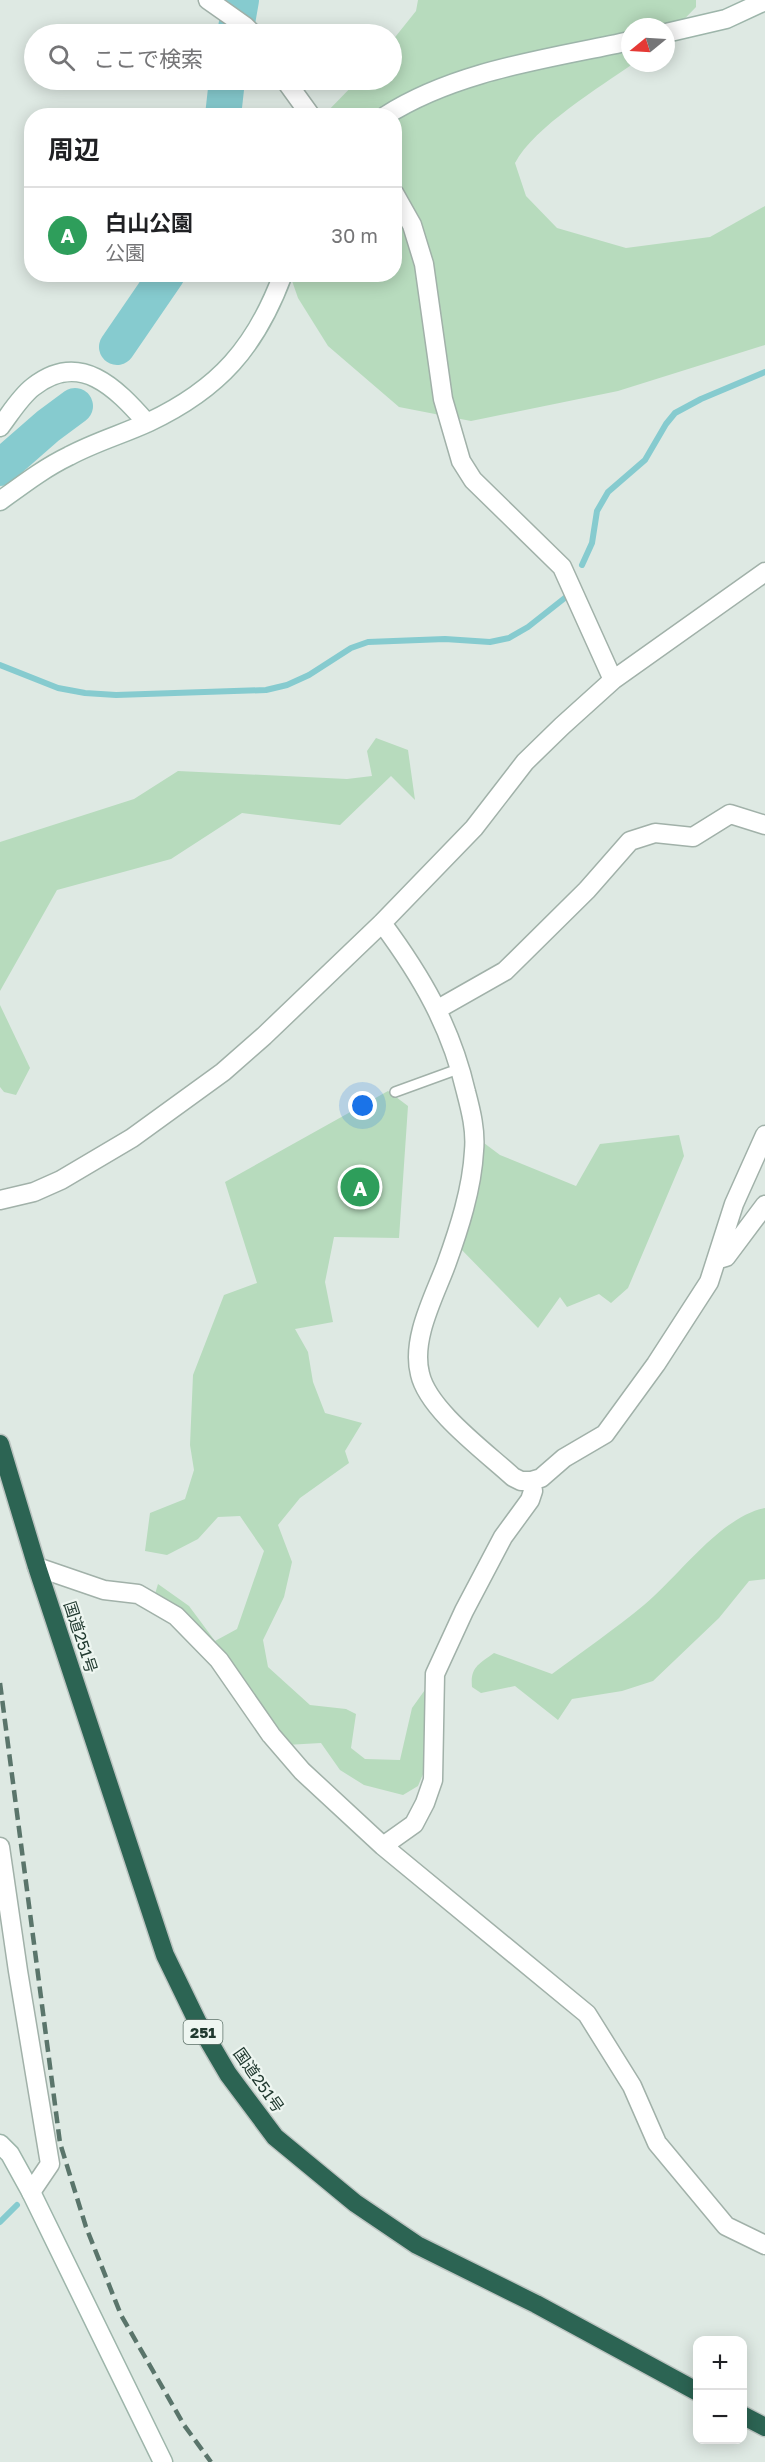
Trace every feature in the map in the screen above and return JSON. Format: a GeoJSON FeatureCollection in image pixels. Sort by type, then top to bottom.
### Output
{"type":"FeatureCollection","features":[{"type":"Feature","properties":{"kind":"highway","name":"国道251号"},"geometry":{"type":"LineString","coordinates":[[0,1444],[37,1567],[165,1955],[197,2020],[228,2074],[275,2137],[355,2202],[417,2246],[536,2304],[694,2390]]}},
{"type":"Feature","properties":{"kind":"highway"},"geometry":{"type":"LineString","coordinates":[[747,2418],[765,2427]]}},
{"type":"Feature","properties":{"kind":"street"},"geometry":{"type":"LineString","coordinates":[[675,31],[726,19],[765,1]]}},
{"type":"Feature","properties":{"kind":"street"},"geometry":{"type":"LineString","coordinates":[[210,2],[241,24]]}},
{"type":"Feature","properties":{"kind":"street"},"geometry":{"type":"LineString","coordinates":[[397,108],[432,90],[495,71],[621,43]]}},
{"type":"Feature","properties":{"kind":"street"},"geometry":{"type":"LineString","coordinates":[[292,90],[305,108]]}},
{"type":"Feature","properties":{"kind":"street"},"geometry":{"type":"LineString","coordinates":[[402,208],[412,225],[424,264],[443,399],[461,461],[473,480],[562,567],[612,680]]}},
{"type":"Feature","properties":{"kind":"street"},"geometry":{"type":"LineString","coordinates":[[0,501],[37,474],[68,456],[147,423],[191,400],[232,366],[251,339],[281,282]]}},
{"type":"Feature","properties":{"kind":"street"},"geometry":{"type":"LineString","coordinates":[[0,427],[32,387],[49,377],[68,372],[88,373],[119,392],[147,423]]}},
{"type":"Feature","properties":{"kind":"street"},"geometry":{"type":"LineString","coordinates":[[0,1200],[34,1192],[61,1180],[132,1138],[223,1072],[382,923],[474,828],[525,762],[612,680],[765,572]]}},
{"type":"Feature","properties":{"kind":"street"},"geometry":{"type":"LineString","coordinates":[[438,1009],[505,970],[587,890],[630,841],[655,833],[693,837],[730,814],[765,825]]}},
{"type":"Feature","properties":{"kind":"street"},"geometry":{"type":"LineString","coordinates":[[382,923],[410,960],[438,1009],[461,1068],[472,1117],[475,1149],[470,1184],[449,1257],[425,1322],[419,1347],[419,1373],[427,1395],[440,1410],[513,1477],[521,1481],[541,1478],[564,1458],[605,1434],[656,1364],[709,1282],[734,1204],[765,1135]]}},
{"type":"Feature","properties":{"kind":"street"},"geometry":{"type":"LineString","coordinates":[[716,1260],[726,1257],[765,1205]]}},
{"type":"Feature","properties":{"kind":"street"},"geometry":{"type":"LineString","coordinates":[[382,1846],[414,1824],[425,1803],[433,1780],[435,1674],[464,1611],[503,1537],[530,1500],[533,1491],[531,1481]]}},
{"type":"Feature","properties":{"kind":"street"},"geometry":{"type":"LineString","coordinates":[[37,1567],[104,1590],[138,1594],[176,1616],[219,1660],[271,1735],[302,1771],[382,1846],[587,2014],[632,2085],[657,2143],[726,2226],[765,2245]]}},
{"type":"Feature","properties":{"kind":"street"},"geometry":{"type":"LineString","coordinates":[[0,1847],[50,2164],[31,2192]]}},
{"type":"Feature","properties":{"kind":"street"},"geometry":{"type":"LineString","coordinates":[[0,2144],[10,2154],[31,2192],[163,2462]]}},
{"type":"Feature","properties":{"kind":"lane"},"geometry":{"type":"LineString","coordinates":[[395,1092],[461,1068]]}},
{"type":"Feature","properties":{"kind":"green space"},"geometry":{"type":"Polygon","coordinates":[[[418,0],[696,0],[696,7],[675,29],[675,18],[621,18],[621,72],[552,122],[524,149],[515,163],[526,196],[557,228],[626,248],[710,237],[765,206],[765,345],[618,391],[471,421],[399,407],[328,346],[298,298],[292,282],[402,282],[402,108],[331,108],[348,90],[402,90],[402,28],[416,11],[418,0]]]}},
{"type":"Feature","properties":{"kind":"green space"},"geometry":{"type":"Polygon","coordinates":[[[376,738],[408,750],[415,800],[391,776],[340,825],[242,813],[171,859],[57,890],[0,991],[0,842],[134,799],[178,771],[347,779],[372,776],[367,751],[376,738]]]}},
{"type":"Feature","properties":{"kind":"green space"},"geometry":{"type":"Polygon","coordinates":[[[0,1005],[30,1068],[16,1095],[4,1092],[0,1087],[0,1005]]]}},
{"type":"Feature","properties":{"kind":"green space"},"geometry":{"type":"Polygon","coordinates":[[[388,1091],[408,1106],[399,1238],[334,1237],[325,1282],[333,1322],[295,1329],[308,1352],[313,1382],[325,1413],[362,1423],[345,1451],[349,1463],[300,1498],[278,1525],[292,1562],[284,1597],[263,1640],[268,1667],[310,1705],[346,1709],[356,1714],[351,1748],[365,1759],[400,1760],[412,1708],[427,1687],[426,1767],[418,1786],[403,1795],[364,1785],[340,1770],[321,1743],[286,1745],[155,1594],[158,1584],[189,1606],[215,1641],[237,1629],[264,1551],[240,1516],[218,1517],[198,1539],[167,1555],[145,1551],[150,1513],[185,1499],[194,1470],[190,1445],[193,1375],[224,1295],[257,1283],[225,1182],[388,1091]]]}},
{"type":"Feature","properties":{"kind":"green space"},"geometry":{"type":"Polygon","coordinates":[[[679,1135],[684,1156],[628,1288],[611,1303],[599,1294],[567,1307],[560,1297],[538,1328],[458,1246],[480,1140],[500,1155],[576,1186],[600,1144],[679,1135]]]}},
{"type":"Feature","properties":{"kind":"green space"},"geometry":{"type":"Polygon","coordinates":[[[765,1508],[765,1579],[749,1581],[719,1618],[653,1681],[622,1691],[572,1699],[558,1720],[515,1686],[481,1693],[472,1687],[474,1670],[494,1653],[552,1674],[644,1605],[716,1535],[749,1513],[765,1508]]]}},
{"type":"Feature","properties":{"kind":"waterway"},"geometry":{"type":"LineString","coordinates":[[237,24],[241,0]]}},
{"type":"Feature","properties":{"kind":"waterway"},"geometry":{"type":"LineString","coordinates":[[224,108],[226,90]]}},
{"type":"Feature","properties":{"kind":"waterway"},"geometry":{"type":"LineString","coordinates":[[117,347],[162,282]]}},
{"type":"Feature","properties":{"kind":"waterway"},"geometry":{"type":"LineString","coordinates":[[582,565],[592,543],[597,511],[608,492],[645,460],[675,413],[701,399],[765,372]]}},
{"type":"Feature","properties":{"kind":"waterway"},"geometry":{"type":"LineString","coordinates":[[0,468],[75,406]]}},
{"type":"Feature","properties":{"kind":"waterway"},"geometry":{"type":"LineString","coordinates":[[0,665],[58,688],[85,693],[116,695],[266,690],[287,685],[309,675],[351,648],[368,642],[445,639],[490,642],[509,638],[528,627],[566,597]]}},
{"type":"Feature","properties":{"kind":"waterway"},"geometry":{"type":"LineString","coordinates":[[0,2222],[17,2205]]}},
{"type":"Feature","properties":{"kind":"railway"},"geometry":{"type":"LineString","coordinates":[[0,1683],[60,2143],[86,2227],[121,2315],[184,2425],[211,2462]]}},
{"type":"Feature","properties":{"kind":"place","name":"白山公園"},"geometry":{"type":"Point","coordinates":[360,1187]}}]}
